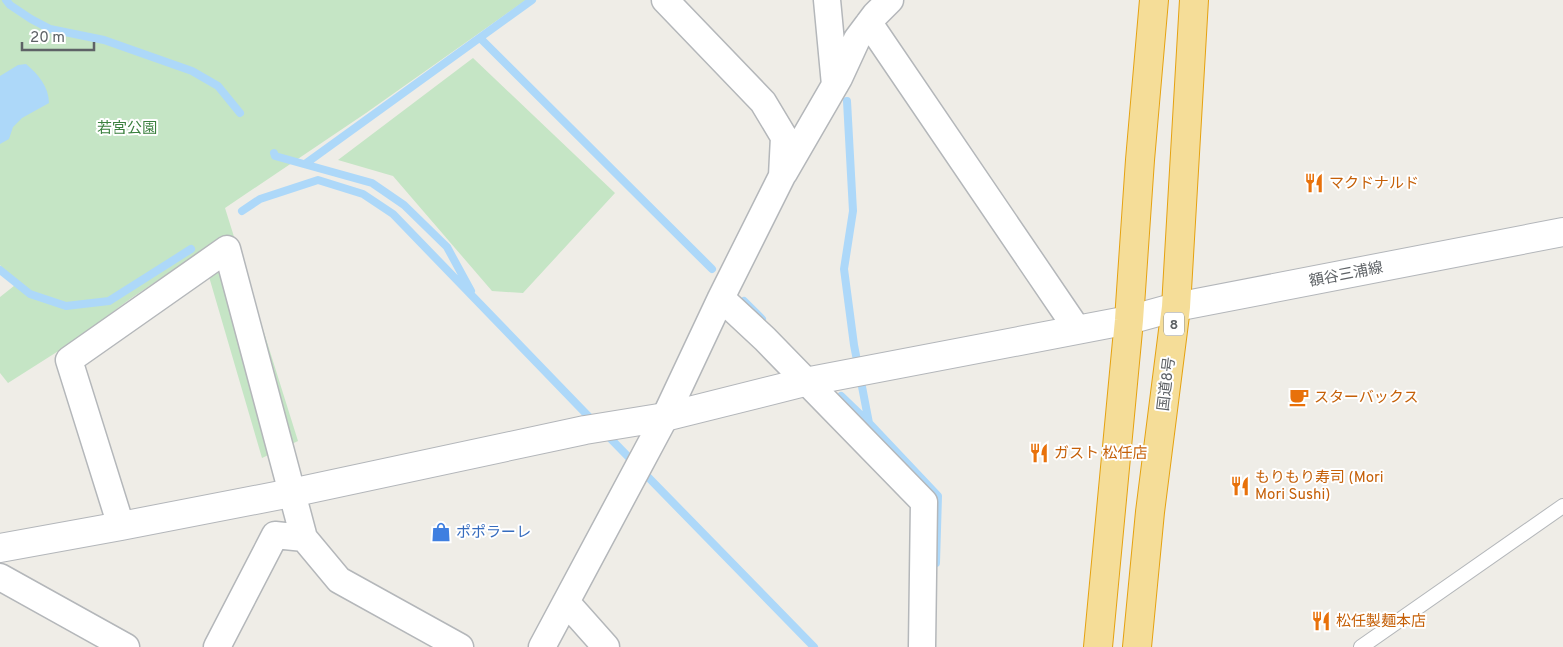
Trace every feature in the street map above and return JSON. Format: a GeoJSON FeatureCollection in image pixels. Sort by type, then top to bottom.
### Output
{"type":"FeatureCollection","features":[{"type":"Feature","properties":{"kind":"highway"},"geometry":{"type":"LineString","coordinates":[[1098,647],[1129,320],[1154,0]]}},
{"type":"Feature","properties":{"kind":"highway","name":"国道8号"},"geometry":{"type":"LineString","coordinates":[[1137,647],[1150,512],[1176,307],[1194,0]]}},
{"type":"Feature","properties":{"kind":"street"},"geometry":{"type":"LineString","coordinates":[[665,0],[763,102],[784,138],[782,176]]}},
{"type":"Feature","properties":{"kind":"street"},"geometry":{"type":"LineString","coordinates":[[827,0],[835,86]]}},
{"type":"Feature","properties":{"kind":"street"},"geometry":{"type":"LineString","coordinates":[[542,647],[665,417],[782,176],[835,86],[857,39],[875,15],[890,0]]}},
{"type":"Feature","properties":{"kind":"street"},"geometry":{"type":"LineString","coordinates":[[869,23],[1077,329]]}},
{"type":"Feature","properties":{"kind":"street","name":"額谷三浦線"},"geometry":{"type":"LineString","coordinates":[[0,548],[291,493],[585,430],[665,417],[805,382],[1129,320],[1176,307],[1563,232]]}},
{"type":"Feature","properties":{"kind":"street"},"geometry":{"type":"LineString","coordinates":[[121,526],[69,360],[227,249],[304,538],[339,580],[460,647]]}},
{"type":"Feature","properties":{"kind":"street"},"geometry":{"type":"LineString","coordinates":[[722,298],[924,502],[922,647]]}},
{"type":"Feature","properties":{"kind":"street"},"geometry":{"type":"LineString","coordinates":[[217,647],[275,534],[304,538]]}},
{"type":"Feature","properties":{"kind":"street"},"geometry":{"type":"LineString","coordinates":[[0,577],[126,647]]}},
{"type":"Feature","properties":{"kind":"street"},"geometry":{"type":"LineString","coordinates":[[566,602],[606,647]]}},
{"type":"Feature","properties":{"kind":"lane"},"geometry":{"type":"LineString","coordinates":[[1361,647],[1563,506]]}},
{"type":"Feature","properties":{"kind":"green space","name":"若宮公園"},"geometry":{"type":"Polygon","coordinates":[[[0,0],[526,0],[366,113],[225,208],[298,441],[262,458],[205,263],[185,262],[130,299],[71,343],[8,383],[0,373],[0,297],[19,282],[0,265],[0,0]]]}},
{"type":"Feature","properties":{"kind":"green space"},"geometry":{"type":"Polygon","coordinates":[[[473,58],[615,193],[523,293],[492,291],[393,176],[338,160],[473,58]]]}},
{"type":"Feature","properties":{"kind":"water"},"geometry":{"type":"Polygon","coordinates":[[[26,64],[42,81],[49,97],[49,103],[22,118],[13,127],[9,139],[0,144],[0,76],[18,65],[26,64]]]}},
{"type":"Feature","properties":{"kind":"waterway"},"geometry":{"type":"LineString","coordinates":[[6,0],[10,5],[31,19],[50,29],[104,40],[192,71],[218,86],[240,113]]}},
{"type":"Feature","properties":{"kind":"waterway"},"geometry":{"type":"LineString","coordinates":[[305,164],[532,0]]}},
{"type":"Feature","properties":{"kind":"waterway"},"geometry":{"type":"LineString","coordinates":[[480,38],[712,269]]}},
{"type":"Feature","properties":{"kind":"waterway"},"geometry":{"type":"LineString","coordinates":[[847,101],[853,211],[844,269],[854,345],[869,423],[938,496],[936,563]]}},
{"type":"Feature","properties":{"kind":"waterway"},"geometry":{"type":"LineString","coordinates":[[274,153],[275,156],[372,183],[404,205],[447,247],[471,291]]}},
{"type":"Feature","properties":{"kind":"waterway"},"geometry":{"type":"LineString","coordinates":[[242,211],[260,199],[318,180],[363,194],[393,214],[594,422]]}},
{"type":"Feature","properties":{"kind":"waterway"},"geometry":{"type":"LineString","coordinates":[[0,270],[30,294],[66,306],[109,301],[191,249]]}},
{"type":"Feature","properties":{"kind":"waterway"},"geometry":{"type":"LineString","coordinates":[[744,301],[762,319]]}},
{"type":"Feature","properties":{"kind":"waterway"},"geometry":{"type":"LineString","coordinates":[[841,396],[869,423]]}},
{"type":"Feature","properties":{"kind":"waterway"},"geometry":{"type":"LineString","coordinates":[[606,434],[814,647]]}},
{"type":"Feature","properties":{"kind":"place","name":"マクドナルド"},"geometry":{"type":"Point","coordinates":[1314,183]}},
{"type":"Feature","properties":{"kind":"place","name":"スターバックス"},"geometry":{"type":"Point","coordinates":[1299,397]}},
{"type":"Feature","properties":{"kind":"place","name":"ガスト 松任店"},"geometry":{"type":"Point","coordinates":[1039,453]}},
{"type":"Feature","properties":{"kind":"place","name":"もりもり寿司 (Mori Mori Sushi)"},"geometry":{"type":"Point","coordinates":[1240,486]}},
{"type":"Feature","properties":{"kind":"place","name":"ポポラーレ"},"geometry":{"type":"Point","coordinates":[441,532]}},
{"type":"Feature","properties":{"kind":"place","name":"松任製麺本店"},"geometry":{"type":"Point","coordinates":[1321,621]}}]}
